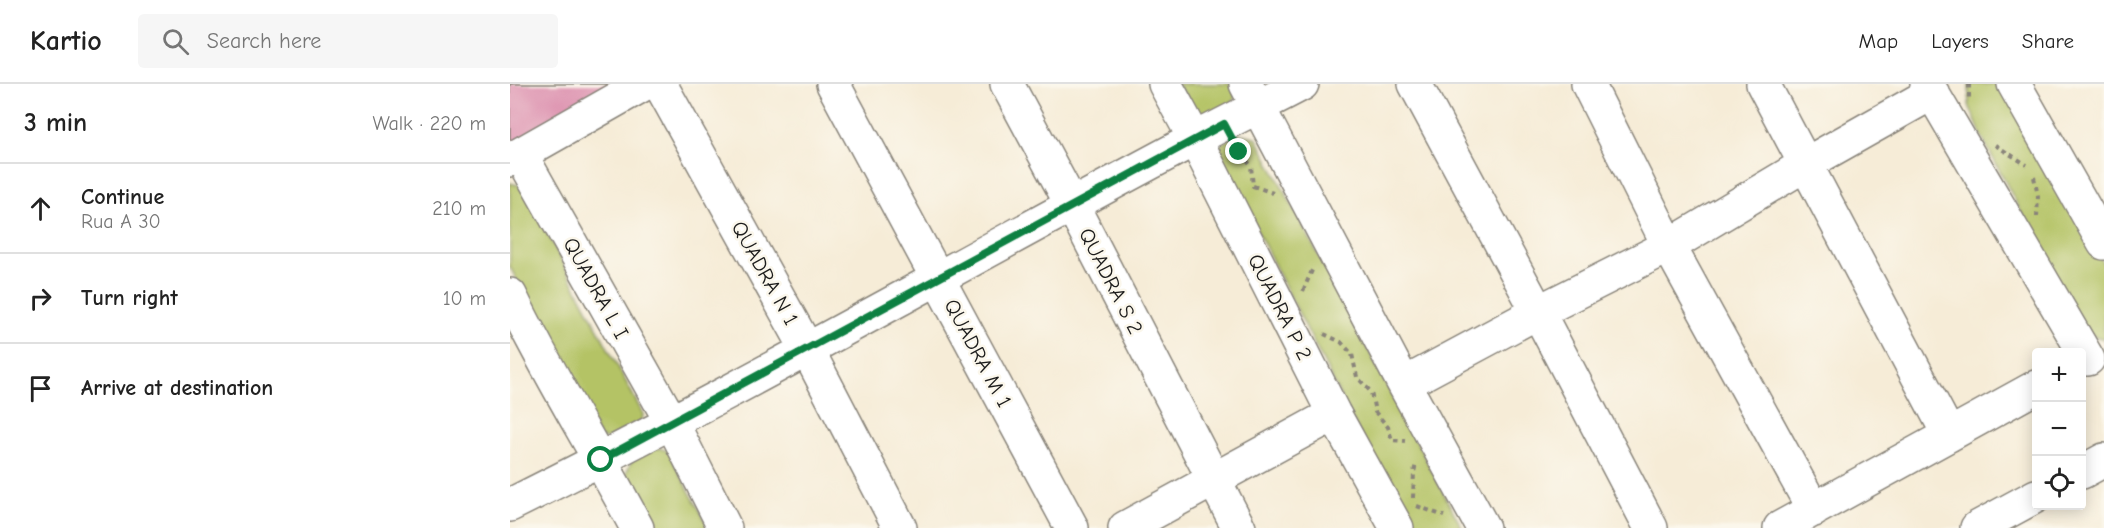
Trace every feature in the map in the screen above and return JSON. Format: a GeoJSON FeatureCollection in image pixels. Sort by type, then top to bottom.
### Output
{"type":"FeatureCollection","features":[{"type":"Feature","properties":{"kind":"street"},"geometry":{"type":"LineString","coordinates":[[515,157],[644,84]]}},
{"type":"Feature","properties":{"kind":"street","name":"QUADRA N 1"},"geometry":{"type":"LineString","coordinates":[[660,84],[807,349],[900,528]]}},
{"type":"Feature","properties":{"kind":"street","name":"QUADRA M 1"},"geometry":{"type":"LineString","coordinates":[[833,84],[1072,528]]}},
{"type":"Feature","properties":{"kind":"street","name":"QUADRA S 2"},"geometry":{"type":"LineString","coordinates":[[1007,84],[1239,528]]}},
{"type":"Feature","properties":{"kind":"street","name":"QUADRA P 2"},"geometry":{"type":"LineString","coordinates":[[1165,84],[1209,131],[1334,414],[1397,528]]}},
{"type":"Feature","properties":{"kind":"street"},"geometry":{"type":"LineString","coordinates":[[510,505],[601,460],[1209,131],[1252,95],[1302,84]]}},
{"type":"Feature","properties":{"kind":"street"},"geometry":{"type":"LineString","coordinates":[[1415,84],[1651,528]]}},
{"type":"Feature","properties":{"kind":"street"},"geometry":{"type":"LineString","coordinates":[[1588,84],[1669,246],[1814,510]]}},
{"type":"Feature","properties":{"kind":"street"},"geometry":{"type":"LineString","coordinates":[[1763,84],[1948,435]]}},
{"type":"Feature","properties":{"kind":"street"},"geometry":{"type":"LineString","coordinates":[[2014,84],[2104,243]]}},
{"type":"Feature","properties":{"kind":"street"},"geometry":{"type":"LineString","coordinates":[[1404,384],[1538,312],[1669,246],[1929,89],[2091,357]]}},
{"type":"Feature","properties":{"kind":"street"},"geometry":{"type":"LineString","coordinates":[[1252,95],[1404,384],[1483,528]]}},
{"type":"Feature","properties":{"kind":"street","name":"QUADRA L I"},"geometry":{"type":"LineString","coordinates":[[515,157],[670,421],[725,528]]}},
{"type":"Feature","properties":{"kind":"street"},"geometry":{"type":"LineString","coordinates":[[510,295],[517,329],[601,460],[637,528]]}},
{"type":"Feature","properties":{"kind":"street"},"geometry":{"type":"LineString","coordinates":[[1779,528],[2032,390]]}},
{"type":"Feature","properties":{"kind":"street"},"geometry":{"type":"LineString","coordinates":[[1125,528],[1334,414]]}},
{"type":"Feature","properties":{"kind":"street"},"geometry":{"type":"LineString","coordinates":[[2086,470],[2104,460]]}},
{"type":"Feature","properties":{"kind":"street"},"geometry":{"type":"LineString","coordinates":[[1977,528],[2032,499]]}},
{"type":"Feature","properties":{"kind":"path"},"geometry":{"type":"LineString","coordinates":[[1209,131],[1239,152],[1251,166],[1253,186],[1284,197]]}},
{"type":"Feature","properties":{"kind":"path"},"geometry":{"type":"LineString","coordinates":[[1303,300],[1302,292],[1313,268],[1312,260]]}},
{"type":"Feature","properties":{"kind":"path"},"geometry":{"type":"LineString","coordinates":[[1319,332],[1341,342],[1352,354],[1357,377],[1371,393],[1375,412],[1388,427],[1392,440],[1408,441]]}},
{"type":"Feature","properties":{"kind":"path"},"geometry":{"type":"LineString","coordinates":[[1418,458],[1414,472],[1413,504],[1450,518]]}},
{"type":"Feature","properties":{"kind":"green space"},"geometry":{"type":"Polygon","coordinates":[[[1177,84],[1232,84],[1235,93],[1231,107],[1201,118],[1177,84]]]}},
{"type":"Feature","properties":{"kind":"green space"},"geometry":{"type":"Polygon","coordinates":[[[1969,84],[2009,84],[2104,265],[2104,339],[2084,333],[1982,137],[1969,105],[1969,84]]]}},
{"type":"Feature","properties":{"kind":"green space"},"geometry":{"type":"Polygon","coordinates":[[[1238,134],[1256,137],[1462,528],[1407,528],[1217,151],[1222,143],[1238,134]]]}},
{"type":"Feature","properties":{"kind":"green space"},"geometry":{"type":"Polygon","coordinates":[[[510,183],[522,186],[643,414],[642,422],[625,441],[600,438],[510,267],[510,183]]]}},
{"type":"Feature","properties":{"kind":"green space"},"geometry":{"type":"Polygon","coordinates":[[[650,448],[668,451],[709,528],[654,528],[626,474],[633,457],[650,448]]]}},
{"type":"Feature","properties":{"kind":"building"},"geometry":{"type":"Polygon","coordinates":[[[510,84],[617,84],[510,155],[510,84]]]}},
{"type":"Feature","properties":{"kind":"route"},"geometry":{"type":"LineString","coordinates":[[601,460],[670,421],[939,279],[1195,138],[1224,124],[1239,152]]}}]}
